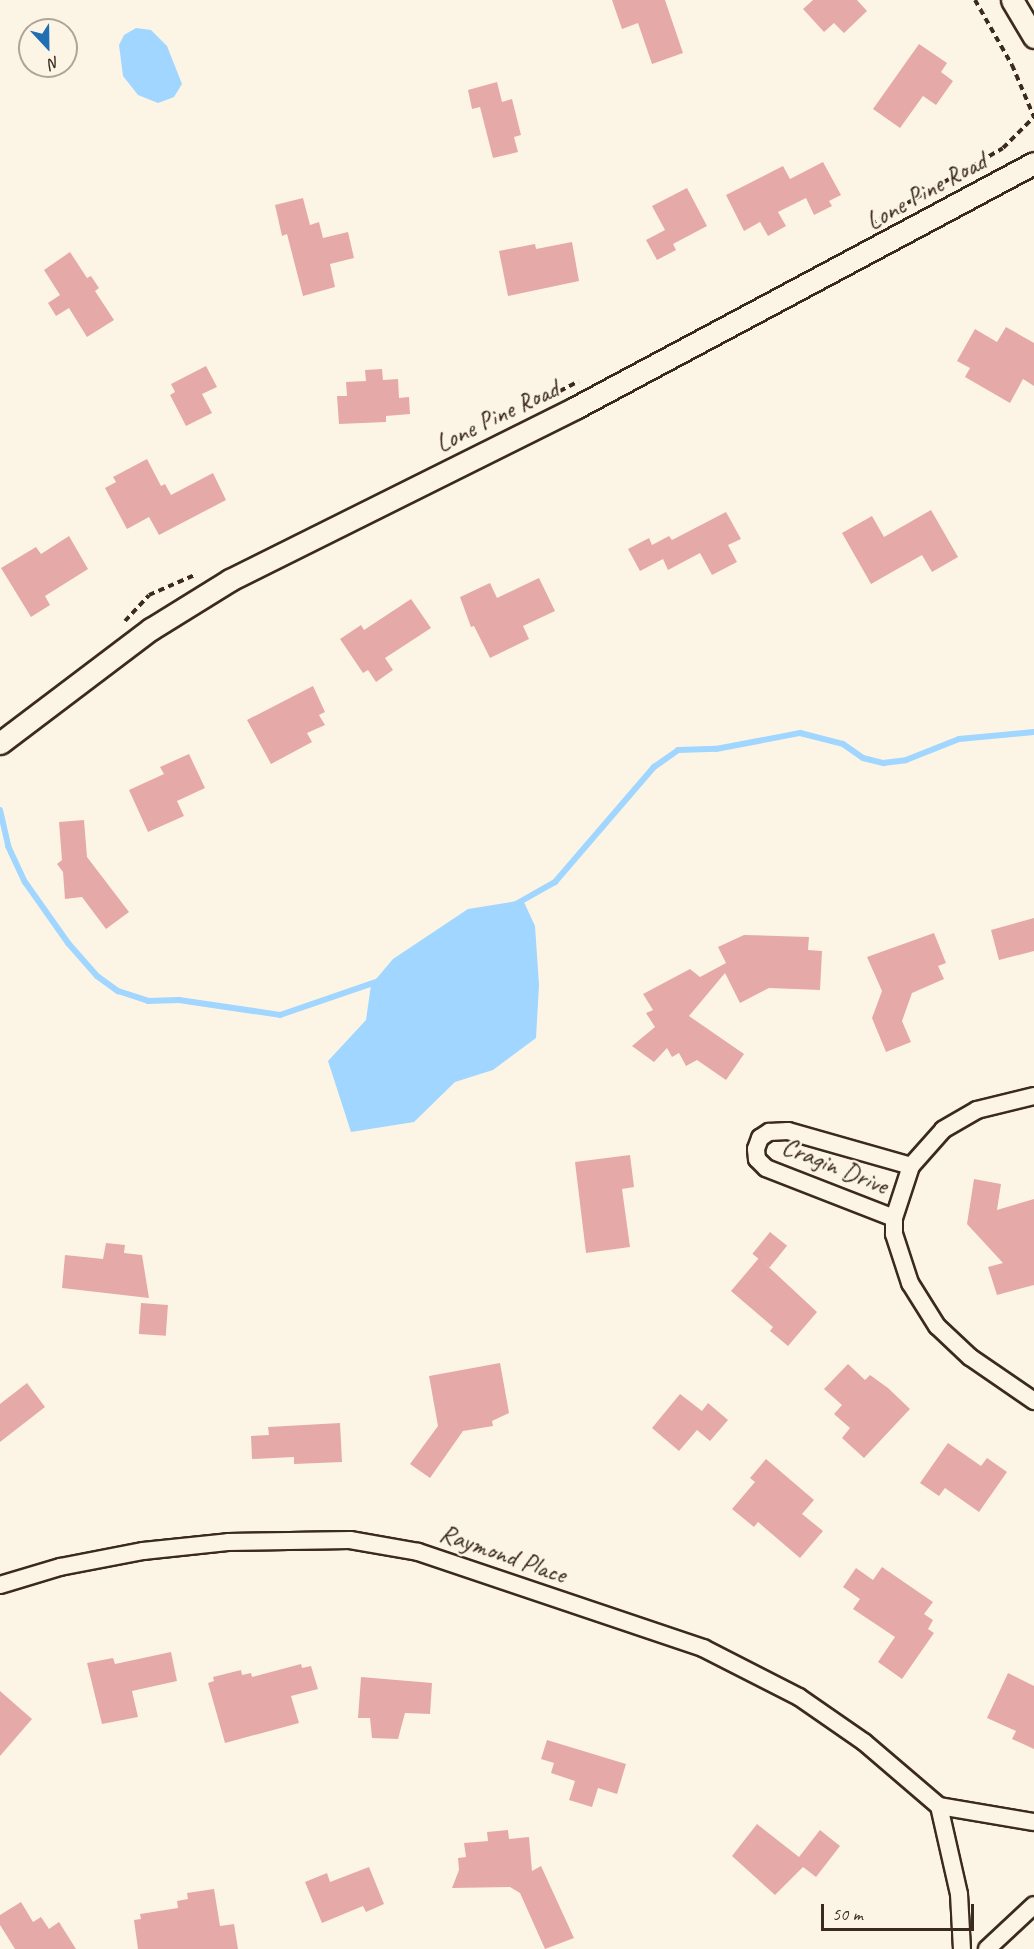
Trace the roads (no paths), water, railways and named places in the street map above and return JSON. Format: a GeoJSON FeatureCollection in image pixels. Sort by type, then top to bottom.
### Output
{"type":"FeatureCollection","features":[{"type":"Feature","properties":{"kind":"street"},"geometry":{"type":"LineString","coordinates":[[1012,0],[1034,37]]}},
{"type":"Feature","properties":{"kind":"street","name":"Lone Pine Road"},"geometry":{"type":"LineString","coordinates":[[0,743],[151,629],[230,580],[575,408],[1034,163]]}},
{"type":"Feature","properties":{"kind":"street","name":"Cragin Drive"},"geometry":{"type":"LineString","coordinates":[[1034,1096],[998,1104],[957,1120],[930,1143],[911,1166],[894,1218],[894,1234],[910,1283],[937,1326],[970,1357],[1034,1401]]}},
{"type":"Feature","properties":{"kind":"street","name":"Cragin Drive"},"geometry":{"type":"LineString","coordinates":[[894,1218],[766,1168],[757,1159],[756,1149],[760,1138],[769,1132],[788,1131],[911,1166]]}},
{"type":"Feature","properties":{"kind":"street","name":"Raymond Place"},"geometry":{"type":"LineString","coordinates":[[0,1585],[101,1558],[228,1542],[350,1540],[418,1552],[652,1629],[738,1663],[829,1717],[939,1806],[1034,1822]]}},
{"type":"Feature","properties":{"kind":"street"},"geometry":{"type":"LineString","coordinates":[[939,1806],[959,1894],[962,1949]]}},
{"type":"Feature","properties":{"kind":"street"},"geometry":{"type":"LineString","coordinates":[[987,1949],[1034,1905]]}},
{"type":"Feature","properties":{"kind":"water"},"geometry":{"type":"Polygon","coordinates":[[[136,28],[151,30],[167,46],[182,84],[174,97],[158,103],[138,95],[123,76],[119,45],[124,35],[136,28]]]}},
{"type":"Feature","properties":{"kind":"water"},"geometry":{"type":"Polygon","coordinates":[[[523,900],[535,926],[539,985],[536,1038],[493,1070],[455,1082],[414,1122],[351,1132],[328,1061],[366,1020],[371,985],[393,959],[468,909],[523,900]]]}},
{"type":"Feature","properties":{"kind":"waterway"},"geometry":{"type":"LineString","coordinates":[[516,904],[555,882],[654,767],[678,750],[716,749],[800,733],[843,744],[863,758],[883,763],[906,760],[959,739],[1034,732]]}},
{"type":"Feature","properties":{"kind":"waterway"},"geometry":{"type":"LineString","coordinates":[[0,810],[8,846],[25,882],[68,943],[97,976],[118,991],[148,1001],[179,1000],[280,1015],[379,981]]}}]}
